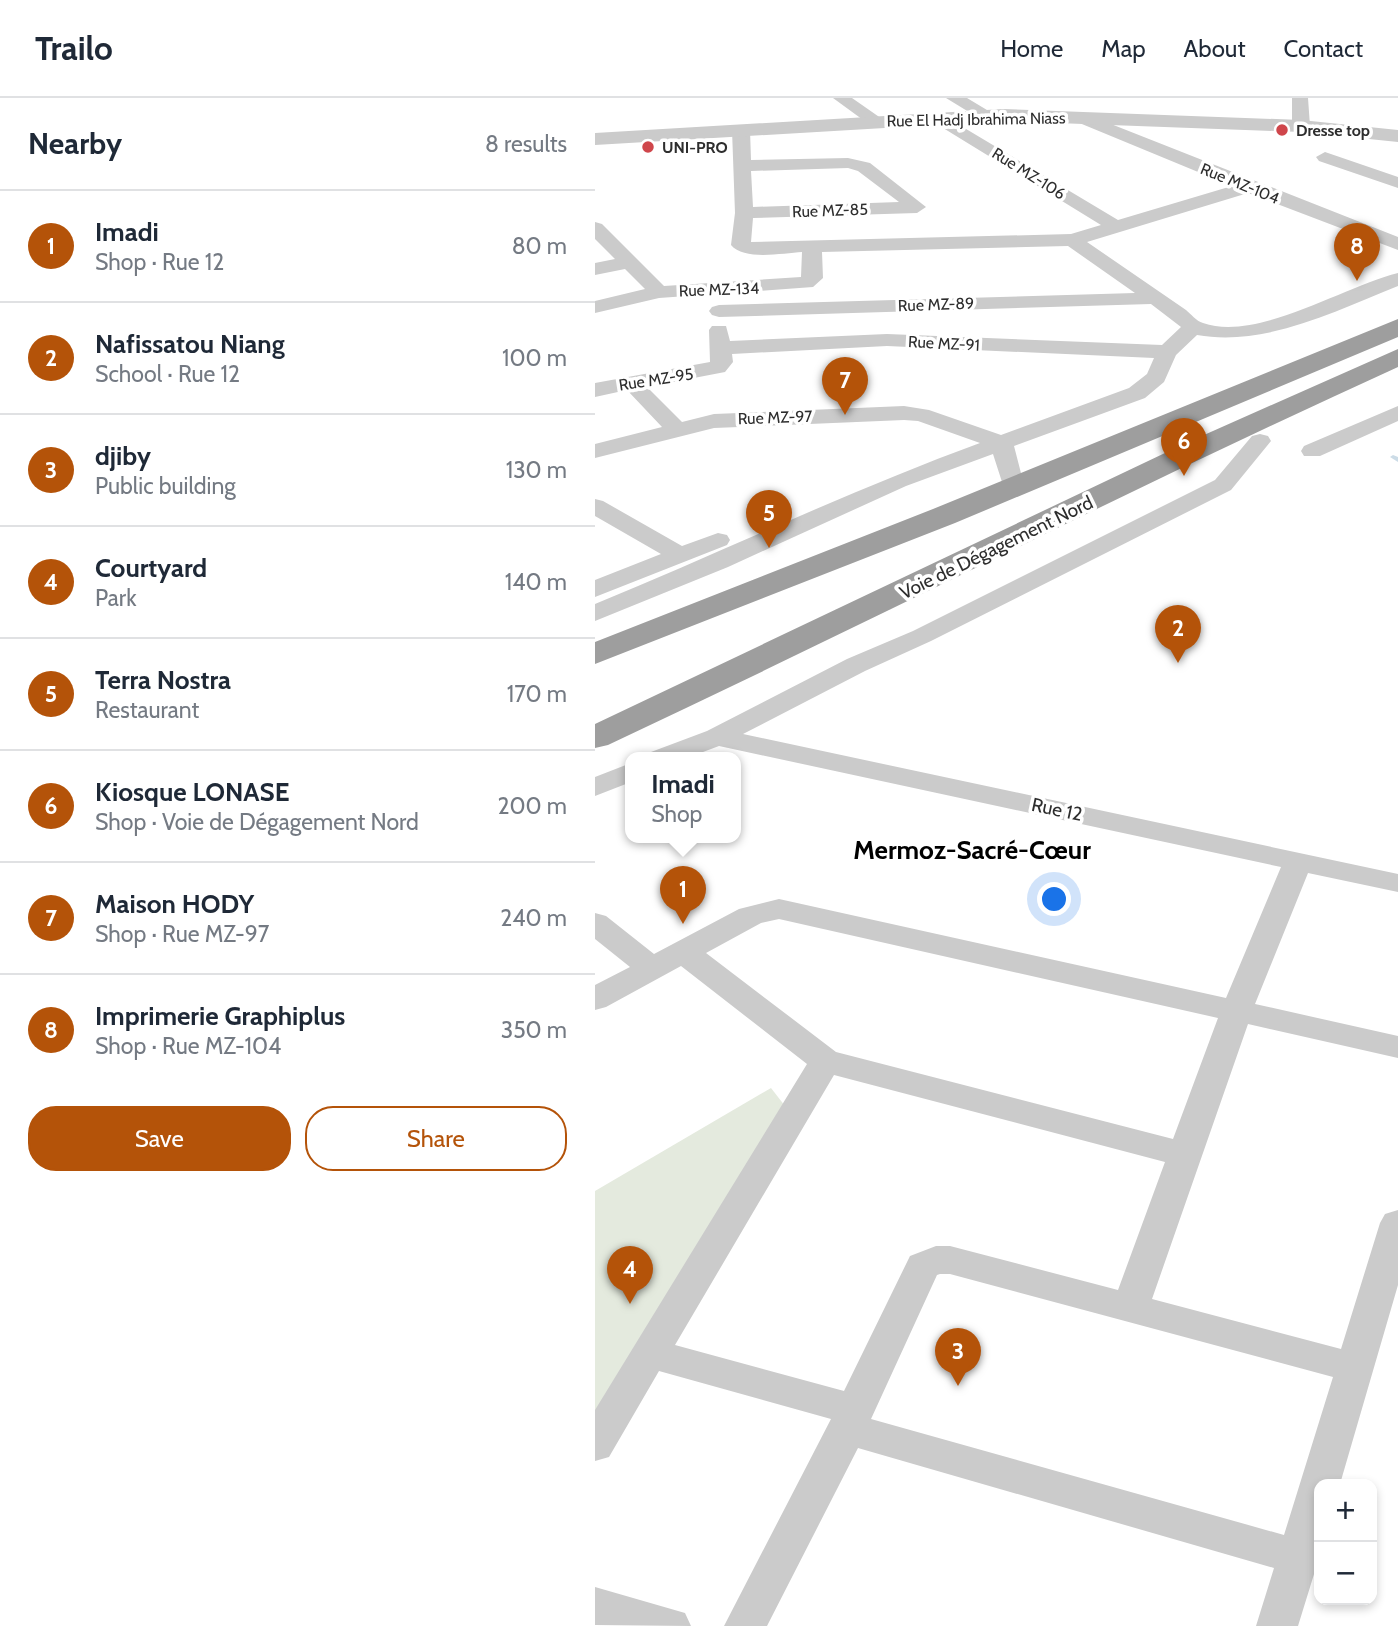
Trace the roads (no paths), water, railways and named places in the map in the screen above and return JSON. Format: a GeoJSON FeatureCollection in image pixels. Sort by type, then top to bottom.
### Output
{"type":"FeatureCollection","features":[{"type":"Feature","properties":{"kind":"highway"},"geometry":{"type":"LineString","coordinates":[[944,516],[979,492],[1010,477],[1398,312]]}},
{"type":"Feature","properties":{"kind":"highway"},"geometry":{"type":"LineString","coordinates":[[595,654],[944,516],[1398,327]]}},
{"type":"Feature","properties":{"kind":"highway","name":"Voie de Dégagement Nord"},"geometry":{"type":"LineString","coordinates":[[595,737],[836,625],[1292,404],[1398,357]]}},
{"type":"Feature","properties":{"kind":"highway"},"geometry":{"type":"LineString","coordinates":[[1145,475],[1223,455],[1260,442],[1398,377]]}},
{"type":"Feature","properties":{"kind":"street"},"geometry":{"type":"LineString","coordinates":[[841,98],[876,121]]}},
{"type":"Feature","properties":{"kind":"street"},"geometry":{"type":"LineString","coordinates":[[954,98],[999,110]]}},
{"type":"Feature","properties":{"kind":"street"},"geometry":{"type":"LineString","coordinates":[[1300,98],[1301,126]]}},
{"type":"Feature","properties":{"kind":"street","name":"Rue El Hadj Ibrahima Niass"},"geometry":{"type":"LineString","coordinates":[[595,139],[941,119],[999,110],[1083,118],[1301,126],[1398,136]]}},
{"type":"Feature","properties":{"kind":"street","name":"Rue MZ-104"},"geometry":{"type":"LineString","coordinates":[[1083,118],[1249,187],[1398,244]]}},
{"type":"Feature","properties":{"kind":"street","name":"Rue MZ-106"},"geometry":{"type":"LineString","coordinates":[[941,119],[1118,228]]}},
{"type":"Feature","properties":{"kind":"street"},"geometry":{"type":"LineString","coordinates":[[741,130],[744,213],[741,245],[747,248],[925,246],[1072,240],[1249,187]]}},
{"type":"Feature","properties":{"kind":"street"},"geometry":{"type":"LineString","coordinates":[[1325,157],[1398,183]]}},
{"type":"Feature","properties":{"kind":"street"},"geometry":{"type":"LineString","coordinates":[[742,166],[848,163],[864,167],[917,207],[925,246]]}},
{"type":"Feature","properties":{"kind":"street","name":"Rue MZ-85"},"geometry":{"type":"LineString","coordinates":[[744,213],[917,207]]}},
{"type":"Feature","properties":{"kind":"street"},"geometry":{"type":"LineString","coordinates":[[595,228],[659,292]]}},
{"type":"Feature","properties":{"kind":"street"},"geometry":{"type":"LineString","coordinates":[[1072,240],[1188,321],[1192,328]]}},
{"type":"Feature","properties":{"kind":"street","name":"Rue MZ-134"},"geometry":{"type":"LineString","coordinates":[[595,307],[659,292],[806,283],[813,278],[812,248]]}},
{"type":"Feature","properties":{"kind":"street"},"geometry":{"type":"LineString","coordinates":[[595,269],[630,262]]}},
{"type":"Feature","properties":{"kind":"street"},"geometry":{"type":"LineString","coordinates":[[595,613],[719,562],[898,481],[1137,393],[1156,377],[1167,352],[1192,328],[1237,332],[1276,324],[1398,279]]}},
{"type":"Feature","properties":{"kind":"street"},"geometry":{"type":"LineString","coordinates":[[717,290],[719,358]]}},
{"type":"Feature","properties":{"kind":"street","name":"Rue MZ-89"},"geometry":{"type":"LineString","coordinates":[[719,311],[1153,298]]}},
{"type":"Feature","properties":{"kind":"street"},"geometry":{"type":"LineString","coordinates":[[1000,302],[1007,326],[1043,348]]}},
{"type":"Feature","properties":{"kind":"street","name":"Rue MZ-91"},"geometry":{"type":"LineString","coordinates":[[719,358],[887,340],[1167,352]]}},
{"type":"Feature","properties":{"kind":"street","name":"Rue MZ-95"},"geometry":{"type":"LineString","coordinates":[[595,390],[631,383],[719,358]]}},
{"type":"Feature","properties":{"kind":"street"},"geometry":{"type":"LineString","coordinates":[[631,383],[676,429]]}},
{"type":"Feature","properties":{"kind":"street","name":"Rue MZ-97"},"geometry":{"type":"LineString","coordinates":[[595,451],[676,429],[742,418],[904,413],[921,415],[1002,443]]}},
{"type":"Feature","properties":{"kind":"street"},"geometry":{"type":"LineString","coordinates":[[1313,451],[1380,431],[1398,413]]}},
{"type":"Feature","properties":{"kind":"street"},"geometry":{"type":"LineString","coordinates":[[595,589],[976,434]]}},
{"type":"Feature","properties":{"kind":"street"},"geometry":{"type":"LineString","coordinates":[[677,752],[717,737],[856,665],[922,636],[1110,544],[1223,485],[1260,442]]}},
{"type":"Feature","properties":{"kind":"street"},"geometry":{"type":"LineString","coordinates":[[1002,443],[1010,477]]}},
{"type":"Feature","properties":{"kind":"street"},"geometry":{"type":"LineString","coordinates":[[595,506],[680,555]]}},
{"type":"Feature","properties":{"kind":"street","name":"Rue 12"},"geometry":{"type":"LineString","coordinates":[[717,737],[1398,883]]}},
{"type":"Feature","properties":{"kind":"street"},"geometry":{"type":"LineString","coordinates":[[595,768],[625,768]]}},
{"type":"Feature","properties":{"kind":"street"},"geometry":{"type":"LineString","coordinates":[[595,787],[625,771]]}},
{"type":"Feature","properties":{"kind":"street"},"geometry":{"type":"LineString","coordinates":[[1129,1309],[1236,1012],[1298,861]]}},
{"type":"Feature","properties":{"kind":"street"},"geometry":{"type":"LineString","coordinates":[[595,999],[750,916],[779,909],[1398,1047]]}},
{"type":"Feature","properties":{"kind":"street"},"geometry":{"type":"LineString","coordinates":[[595,923],[652,968]]}},
{"type":"Feature","properties":{"kind":"street"},"geometry":{"type":"LineString","coordinates":[[684,951],[825,1061],[1184,1154]]}},
{"type":"Feature","properties":{"kind":"street"},"geometry":{"type":"LineString","coordinates":[[595,1445],[825,1061]]}},
{"type":"Feature","properties":{"kind":"street"},"geometry":{"type":"LineString","coordinates":[[1322,1479],[1398,1223]]}},
{"type":"Feature","properties":{"kind":"street"},"geometry":{"type":"LineString","coordinates":[[745,1626],[851,1420],[923,1266],[936,1260],[950,1260],[1355,1368]]}},
{"type":"Feature","properties":{"kind":"street"},"geometry":{"type":"LineString","coordinates":[[649,1353],[851,1420],[1299,1558]]}},
{"type":"Feature","properties":{"kind":"street"},"geometry":{"type":"LineString","coordinates":[[1277,1626],[1314,1507]]}},
{"type":"Feature","properties":{"kind":"street"},"geometry":{"type":"LineString","coordinates":[[595,1605],[670,1626]]}},
{"type":"Feature","properties":{"kind":"waterway"},"geometry":{"type":"LineString","coordinates":[[1393,457],[1398,460]]}},
{"type":"Feature","properties":{"kind":"place","name":"Dresse top"},"geometry":{"type":"Point","coordinates":[1282,130]}},
{"type":"Feature","properties":{"kind":"place","name":"UNI-PRO"},"geometry":{"type":"Point","coordinates":[648,147]}},
{"type":"Feature","properties":{"kind":"place","name":"Imprimerie Graphiplus"},"geometry":{"type":"Point","coordinates":[1357,281]}},
{"type":"Feature","properties":{"kind":"place","name":"Maison HODY"},"geometry":{"type":"Point","coordinates":[845,415]}},
{"type":"Feature","properties":{"kind":"place","name":"Kiosque LONASE"},"geometry":{"type":"Point","coordinates":[1184,476]}},
{"type":"Feature","properties":{"kind":"place","name":"Terra Nostra"},"geometry":{"type":"Point","coordinates":[769,548]}},
{"type":"Feature","properties":{"kind":"place","name":"Nafissatou Niang"},"geometry":{"type":"Point","coordinates":[1178,663]}},
{"type":"Feature","properties":{"kind":"place","name":"Imadi"},"geometry":{"type":"Point","coordinates":[683,924]}},
{"type":"Feature","properties":{"kind":"place","name":"Courtyard"},"geometry":{"type":"Point","coordinates":[630,1304]}},
{"type":"Feature","properties":{"kind":"place","name":"djiby"},"geometry":{"type":"Point","coordinates":[958,1386]}},
{"type":"Feature","properties":{"kind":"district","name":"Mermoz-Sacré-Cœur"},"geometry":{"type":"Point","coordinates":[972,850]}}]}
